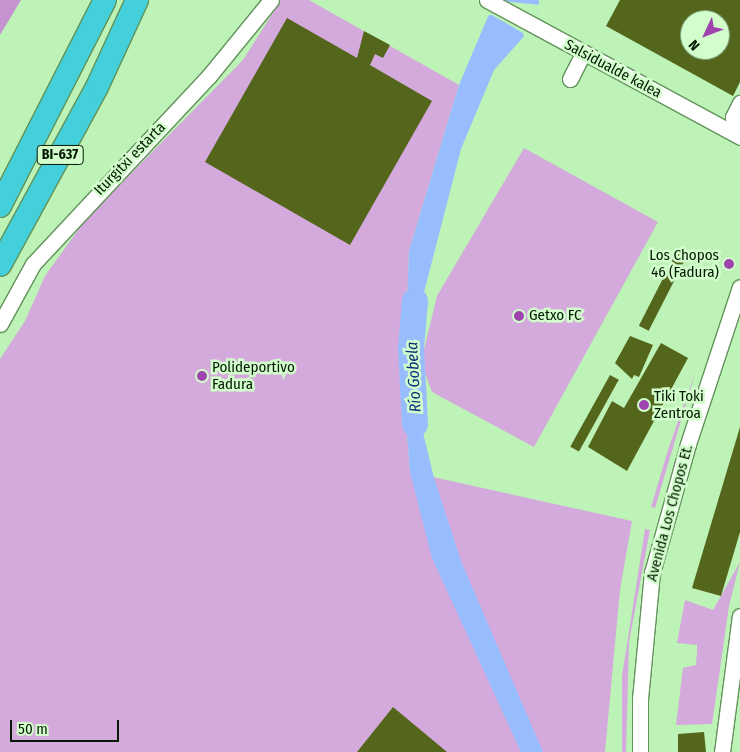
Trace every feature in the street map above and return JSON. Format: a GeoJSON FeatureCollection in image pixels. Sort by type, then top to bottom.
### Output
{"type":"FeatureCollection","features":[{"type":"Feature","properties":{"kind":"highway","name":"BI-637"},"geometry":{"type":"LineString","coordinates":[[0,206],[106,0]]}},
{"type":"Feature","properties":{"kind":"highway","name":"BI-637"},"geometry":{"type":"LineString","coordinates":[[0,265],[97,86],[137,0]]}},
{"type":"Feature","properties":{"kind":"street","name":"Iturgitxi estarta"},"geometry":{"type":"LineString","coordinates":[[0,324],[32,264],[209,76],[271,0]]}},
{"type":"Feature","properties":{"kind":"street","name":"Salsidualde kalea"},"geometry":{"type":"LineString","coordinates":[[487,0],[738,135]]}},
{"type":"Feature","properties":{"kind":"street"},"geometry":{"type":"LineString","coordinates":[[570,79],[583,53]]}},
{"type":"Feature","properties":{"kind":"street"},"geometry":{"type":"LineString","coordinates":[[738,135],[733,117],[740,103]]}},
{"type":"Feature","properties":{"kind":"street","name":"Avenida Los Chopos Et."},"geometry":{"type":"LineString","coordinates":[[640,752],[640,699],[652,573],[713,366],[740,287]]}},
{"type":"Feature","properties":{"kind":"street"},"geometry":{"type":"LineString","coordinates":[[722,752],[740,616]]}},
{"type":"Feature","properties":{"kind":"shaded area"},"geometry":{"type":"Polygon","coordinates":[[[0,0],[21,0],[0,35],[0,0]]]}},
{"type":"Feature","properties":{"kind":"shaded area","name":"Polideportivo Fadura"},"geometry":{"type":"Polygon","coordinates":[[[281,0],[309,0],[459,85],[409,251],[404,394],[410,472],[632,521],[620,590],[605,752],[0,752],[0,359],[25,321],[45,276],[86,219],[243,60],[281,0]]]}},
{"type":"Feature","properties":{"kind":"shaded area","name":"Getxo FC"},"geometry":{"type":"Polygon","coordinates":[[[524,148],[658,222],[534,447],[432,392],[421,362],[437,296],[524,148]]]}},
{"type":"Feature","properties":{"kind":"shaded area"},"geometry":{"type":"Polygon","coordinates":[[[696,370],[655,508],[651,507],[668,450],[696,370]]]}},
{"type":"Feature","properties":{"kind":"shaded area"},"geometry":{"type":"Polygon","coordinates":[[[645,529],[650,530],[629,642],[626,752],[622,752],[622,676],[645,529]]]}},
{"type":"Feature","properties":{"kind":"shaded area"},"geometry":{"type":"Polygon","coordinates":[[[740,562],[729,606],[712,724],[676,725],[683,668],[696,665],[697,645],[677,643],[685,600],[713,610],[740,562]]]}},
{"type":"Feature","properties":{"kind":"water"},"geometry":{"type":"Polygon","coordinates":[[[495,0],[539,0],[538,12],[526,34],[494,70],[461,149],[406,362],[434,478],[461,561],[543,752],[521,752],[432,558],[410,472],[404,394],[409,251],[459,85],[495,0]]]}},
{"type":"Feature","properties":{"kind":"pier"},"geometry":{"type":"Polygon","coordinates":[[[492,0],[541,5],[525,39],[523,33],[492,15],[484,16],[492,0]]]}},
{"type":"Feature","properties":{"kind":"building"},"geometry":{"type":"Polygon","coordinates":[[[620,0],[740,0],[740,82],[733,96],[606,26],[620,0]]]}},
{"type":"Feature","properties":{"kind":"building"},"geometry":{"type":"Polygon","coordinates":[[[287,18],[357,58],[364,31],[390,45],[383,58],[375,54],[370,65],[432,101],[350,245],[205,162],[287,18]]]}},
{"type":"Feature","properties":{"kind":"building"},"geometry":{"type":"Polygon","coordinates":[[[677,251],[687,256],[649,331],[639,326],[677,251]]]}},
{"type":"Feature","properties":{"kind":"building"},"geometry":{"type":"Polygon","coordinates":[[[630,336],[653,345],[639,377],[634,375],[632,379],[615,363],[630,336]]]}},
{"type":"Feature","properties":{"kind":"building","name":"Tiki Toki Zentroa"},"geometry":{"type":"Polygon","coordinates":[[[661,343],[688,358],[627,471],[588,447],[612,401],[624,408],[661,343]]]}},
{"type":"Feature","properties":{"kind":"building"},"geometry":{"type":"Polygon","coordinates":[[[610,375],[619,380],[579,452],[570,447],[610,375]]]}},
{"type":"Feature","properties":{"kind":"building"},"geometry":{"type":"Polygon","coordinates":[[[740,427],[740,532],[721,596],[692,588],[740,427]]]}},
{"type":"Feature","properties":{"kind":"building"},"geometry":{"type":"Polygon","coordinates":[[[393,707],[447,752],[357,752],[393,707]]]}},
{"type":"Feature","properties":{"kind":"building"},"geometry":{"type":"Polygon","coordinates":[[[704,732],[706,752],[678,752],[678,734],[704,732]]]}},
{"type":"Feature","properties":{"kind":"waterway","name":"Río Gobela"},"geometry":{"type":"LineString","coordinates":[[415,301],[411,348],[415,424]]}},
{"type":"Feature","properties":{"kind":"place","name":"Los Chopos 46 (Fadura)"},"geometry":{"type":"Point","coordinates":[729,264]}},
{"type":"Feature","properties":{"kind":"place","name":"Getxo FC"},"geometry":{"type":"Point","coordinates":[519,316]}},
{"type":"Feature","properties":{"kind":"place","name":"Polideportivo Fadura"},"geometry":{"type":"Point","coordinates":[202,376]}},
{"type":"Feature","properties":{"kind":"place","name":"Tiki Toki Zentroa"},"geometry":{"type":"Point","coordinates":[644,405]}}]}
